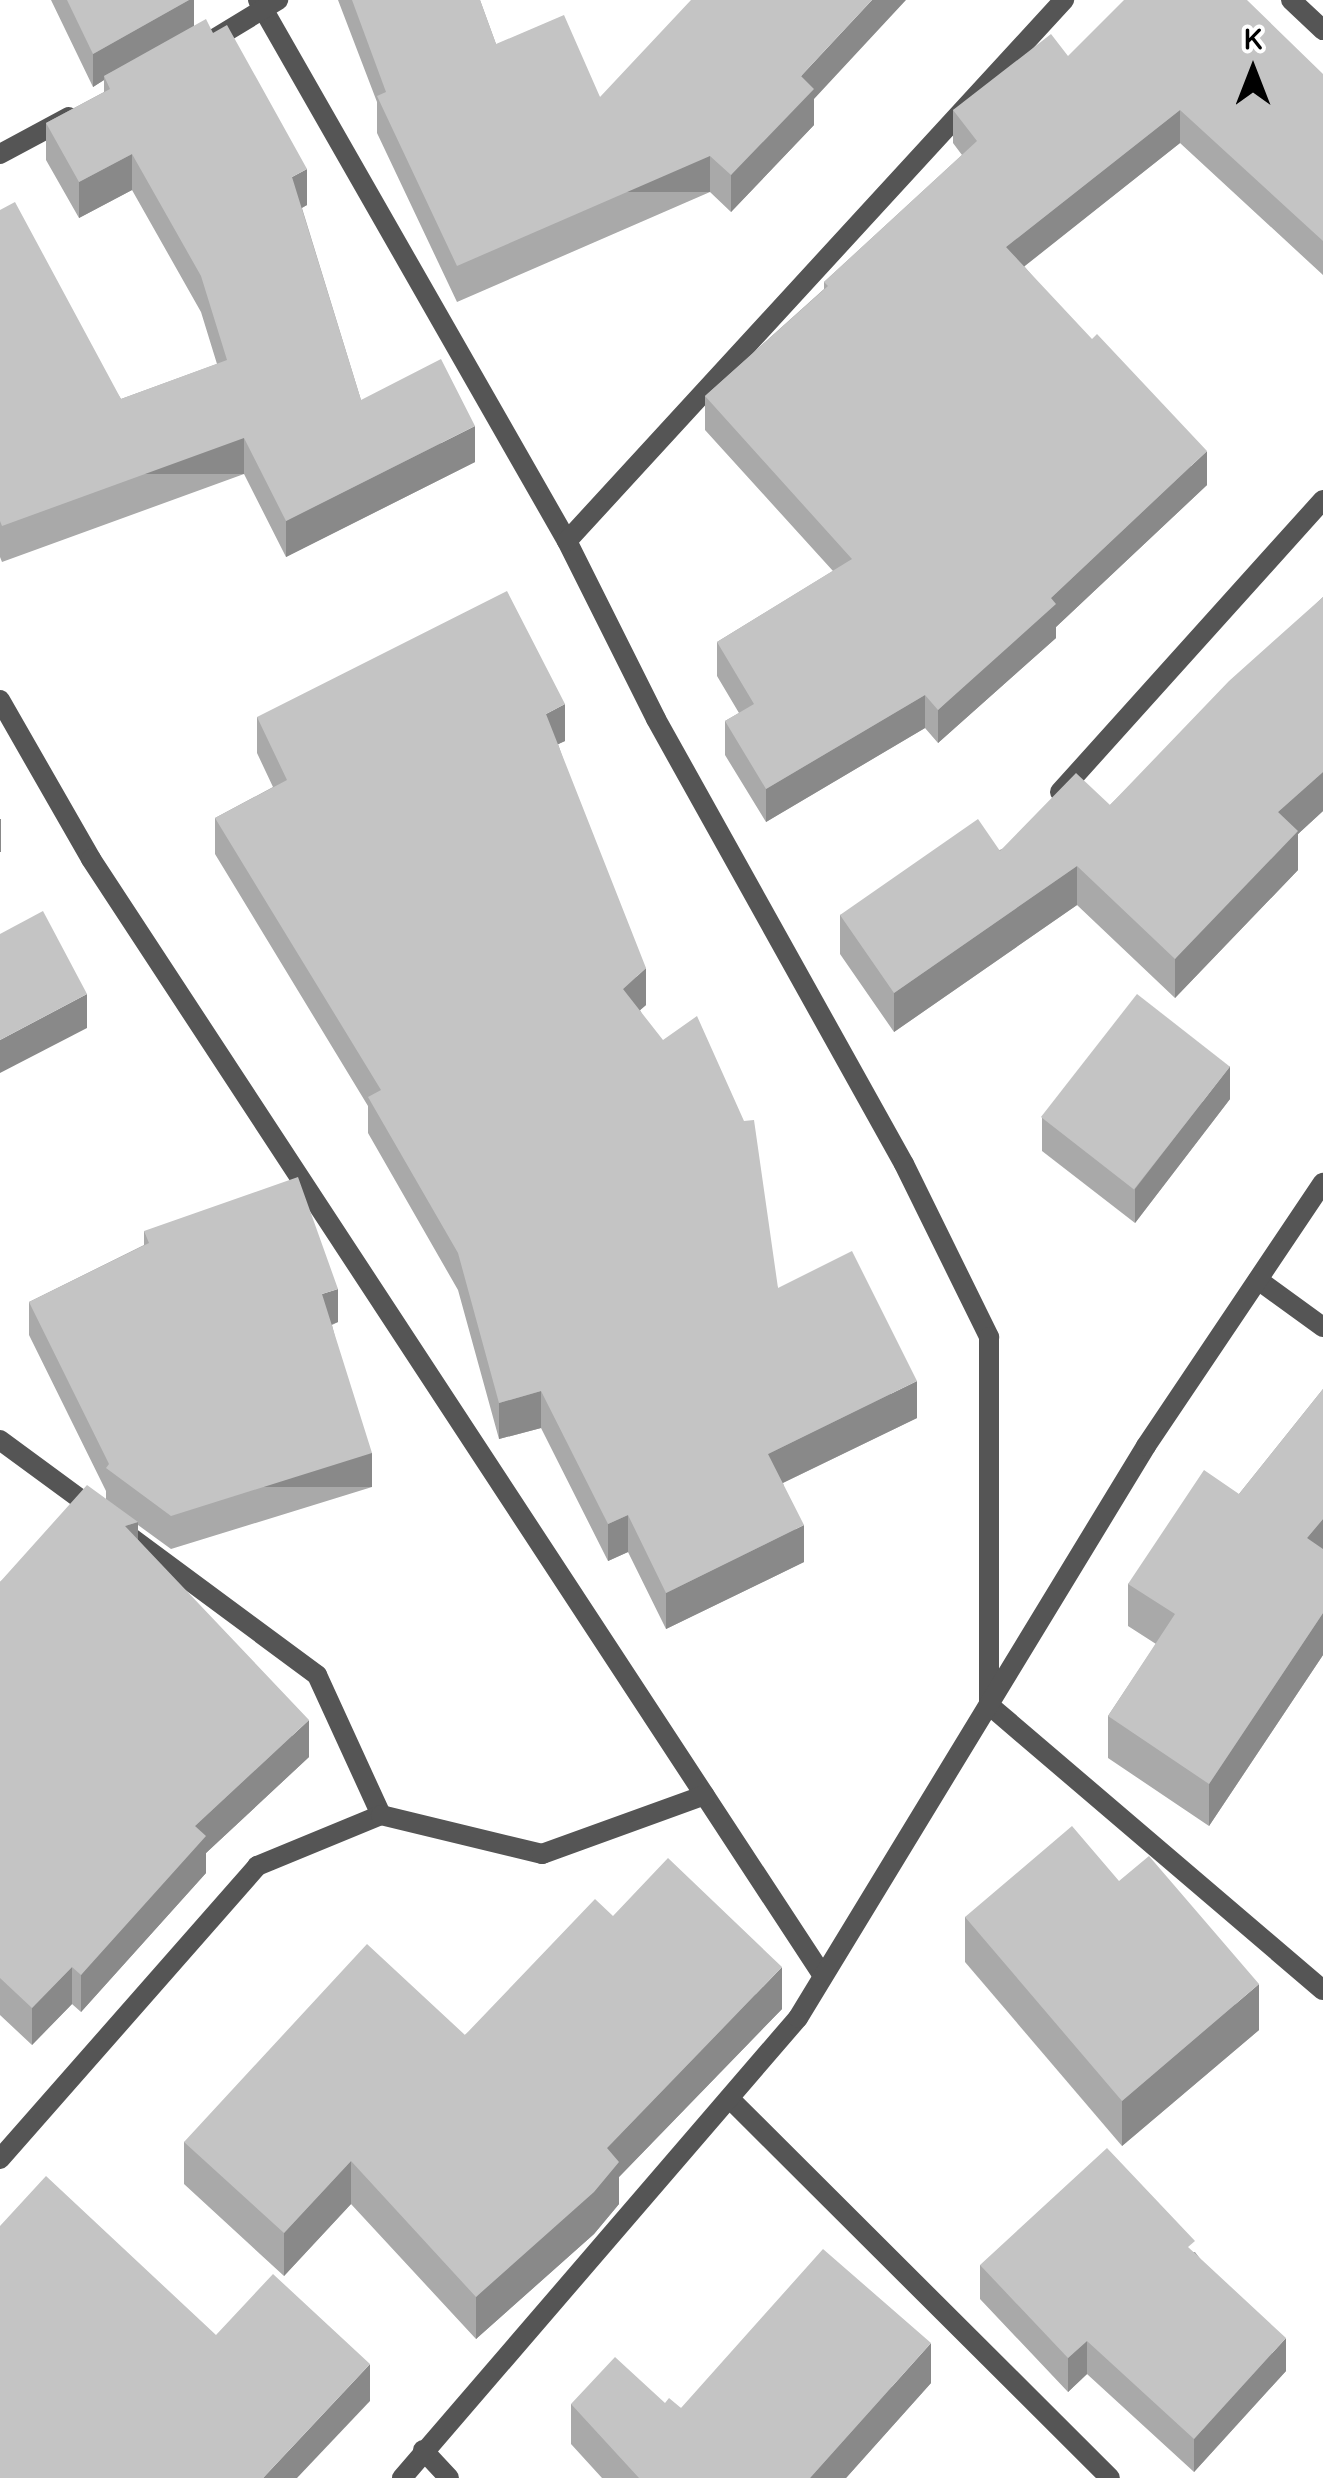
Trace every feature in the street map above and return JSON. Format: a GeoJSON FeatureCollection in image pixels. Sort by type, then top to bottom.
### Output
{"type":"FeatureCollection","features":[{"type":"Feature","properties":{"kind":"street"},"geometry":{"type":"LineString","coordinates":[[568,541],[1064,0]]}},
{"type":"Feature","properties":{"kind":"street"},"geometry":{"type":"LineString","coordinates":[[1291,0],[1323,30]]}},
{"type":"Feature","properties":{"kind":"street"},"geometry":{"type":"LineString","coordinates":[[182,56],[267,4],[568,541],[656,719],[904,1164],[988,1338],[988,1704],[1323,1990]]}},
{"type":"Feature","properties":{"kind":"street"},"geometry":{"type":"LineString","coordinates":[[0,154],[83,110]]}},
{"type":"Feature","properties":{"kind":"street"},"geometry":{"type":"LineString","coordinates":[[1045,808],[1323,500]]}},
{"type":"Feature","properties":{"kind":"street"},"geometry":{"type":"LineString","coordinates":[[0,700],[91,860],[823,1976]]}},
{"type":"Feature","properties":{"kind":"street"},"geometry":{"type":"LineString","coordinates":[[402,2478],[798,2018],[1146,1446],[1323,1183]]}},
{"type":"Feature","properties":{"kind":"street"},"geometry":{"type":"LineString","coordinates":[[1258,1280],[1323,1328]]}},
{"type":"Feature","properties":{"kind":"street"},"geometry":{"type":"LineString","coordinates":[[0,1440],[317,1675],[380,1816]]}},
{"type":"Feature","properties":{"kind":"street"},"geometry":{"type":"LineString","coordinates":[[0,2159],[258,1866],[380,1816],[542,1854],[705,1795]]}},
{"type":"Feature","properties":{"kind":"street"},"geometry":{"type":"LineString","coordinates":[[731,2100],[1110,2478]]}},
{"type":"Feature","properties":{"kind":"street"},"geometry":{"type":"LineString","coordinates":[[423,2450],[449,2478]]}},
{"type":"Feature","properties":{"kind":"building"},"geometry":{"type":"Polygon","coordinates":[[[67,0],[189,0],[93,54],[67,0]]]}},
{"type":"Feature","properties":{"kind":"building"},"geometry":{"type":"Polygon","coordinates":[[[352,0],[480,0],[496,44],[564,15],[600,97],[691,0],[872,0],[801,76],[814,89],[731,175],[710,156],[457,266],[377,96],[386,92],[352,0]]]}},
{"type":"Feature","properties":{"kind":"building"},"geometry":{"type":"Polygon","coordinates":[[[1124,0],[1247,0],[1323,74],[1323,241],[1180,110],[1006,247],[1092,339],[1097,334],[1207,451],[1051,598],[1056,604],[938,710],[925,695],[766,789],[725,721],[754,704],[717,642],[852,559],[705,396],[828,286],[824,282],[977,141],[953,110],[1051,34],[1068,56],[1124,0]]]}},
{"type":"Feature","properties":{"kind":"building"},"geometry":{"type":"Polygon","coordinates":[[[206,19],[213,33],[227,25],[307,169],[292,177],[361,400],[441,359],[475,426],[286,521],[244,438],[2,526],[0,210],[15,202],[121,399],[227,360],[201,276],[132,154],[79,182],[46,123],[110,89],[104,76],[206,19]]]}},
{"type":"Feature","properties":{"kind":"building"},"geometry":{"type":"Polygon","coordinates":[[[507,591],[565,704],[546,714],[646,968],[623,989],[663,1040],[697,1016],[744,1121],[754,1120],[778,1288],[852,1251],[917,1381],[768,1454],[804,1525],[666,1593],[628,1515],[608,1524],[541,1391],[499,1403],[458,1253],[368,1097],[381,1090],[215,818],[287,780],[257,717],[507,591]]]}},
{"type":"Feature","properties":{"kind":"building"},"geometry":{"type":"Polygon","coordinates":[[[1323,597],[1323,772],[1278,812],[1298,831],[1175,959],[1077,866],[894,993],[840,915],[978,819],[1000,851],[1076,773],[1110,805],[1229,681],[1323,597]]]}},
{"type":"Feature","properties":{"kind":"building"},"geometry":{"type":"Polygon","coordinates":[[[43,911],[87,994],[0,1040],[0,934],[43,911]]]}},
{"type":"Feature","properties":{"kind":"building"},"geometry":{"type":"Polygon","coordinates":[[[1137,994],[1230,1067],[1134,1190],[1041,1117],[1137,994]]]}},
{"type":"Feature","properties":{"kind":"building"},"geometry":{"type":"Polygon","coordinates":[[[298,1177],[338,1289],[322,1294],[372,1453],[171,1516],[106,1468],[109,1464],[29,1302],[149,1243],[144,1231],[298,1177]]]}},
{"type":"Feature","properties":{"kind":"building"},"geometry":{"type":"Polygon","coordinates":[[[1323,1389],[1323,1519],[1307,1538],[1323,1549],[1323,1613],[1209,1784],[1108,1716],[1175,1614],[1128,1584],[1204,1470],[1239,1494],[1323,1389]]]}},
{"type":"Feature","properties":{"kind":"building"},"geometry":{"type":"Polygon","coordinates":[[[87,1485],[138,1522],[125,1526],[309,1720],[195,1826],[206,1836],[81,1975],[72,1967],[32,2008],[0,1978],[0,1582],[87,1485]]]}},
{"type":"Feature","properties":{"kind":"building"},"geometry":{"type":"Polygon","coordinates":[[[1072,1826],[1119,1881],[1149,1856],[1259,1984],[1122,2101],[965,1917],[1072,1826]]]}},
{"type":"Feature","properties":{"kind":"building"},"geometry":{"type":"Polygon","coordinates":[[[668,1858],[782,1967],[607,2148],[619,2162],[594,2192],[476,2297],[351,2161],[284,2233],[184,2142],[367,1944],[465,2035],[595,1899],[613,1916],[668,1858]]]}},
{"type":"Feature","properties":{"kind":"building"},"geometry":{"type":"Polygon","coordinates":[[[1107,2148],[1195,2241],[1188,2247],[1286,2338],[1194,2439],[1087,2341],[1068,2358],[980,2265],[1107,2148]]]}},
{"type":"Feature","properties":{"kind":"building"},"geometry":{"type":"Polygon","coordinates":[[[46,2176],[216,2335],[273,2274],[370,2364],[263,2478],[0,2478],[0,2226],[46,2176]]]}},
{"type":"Feature","properties":{"kind":"building"},"geometry":{"type":"Polygon","coordinates":[[[823,2249],[931,2343],[810,2478],[639,2478],[571,2404],[615,2357],[665,2403],[669,2398],[681,2408],[823,2249]]]}}]}
